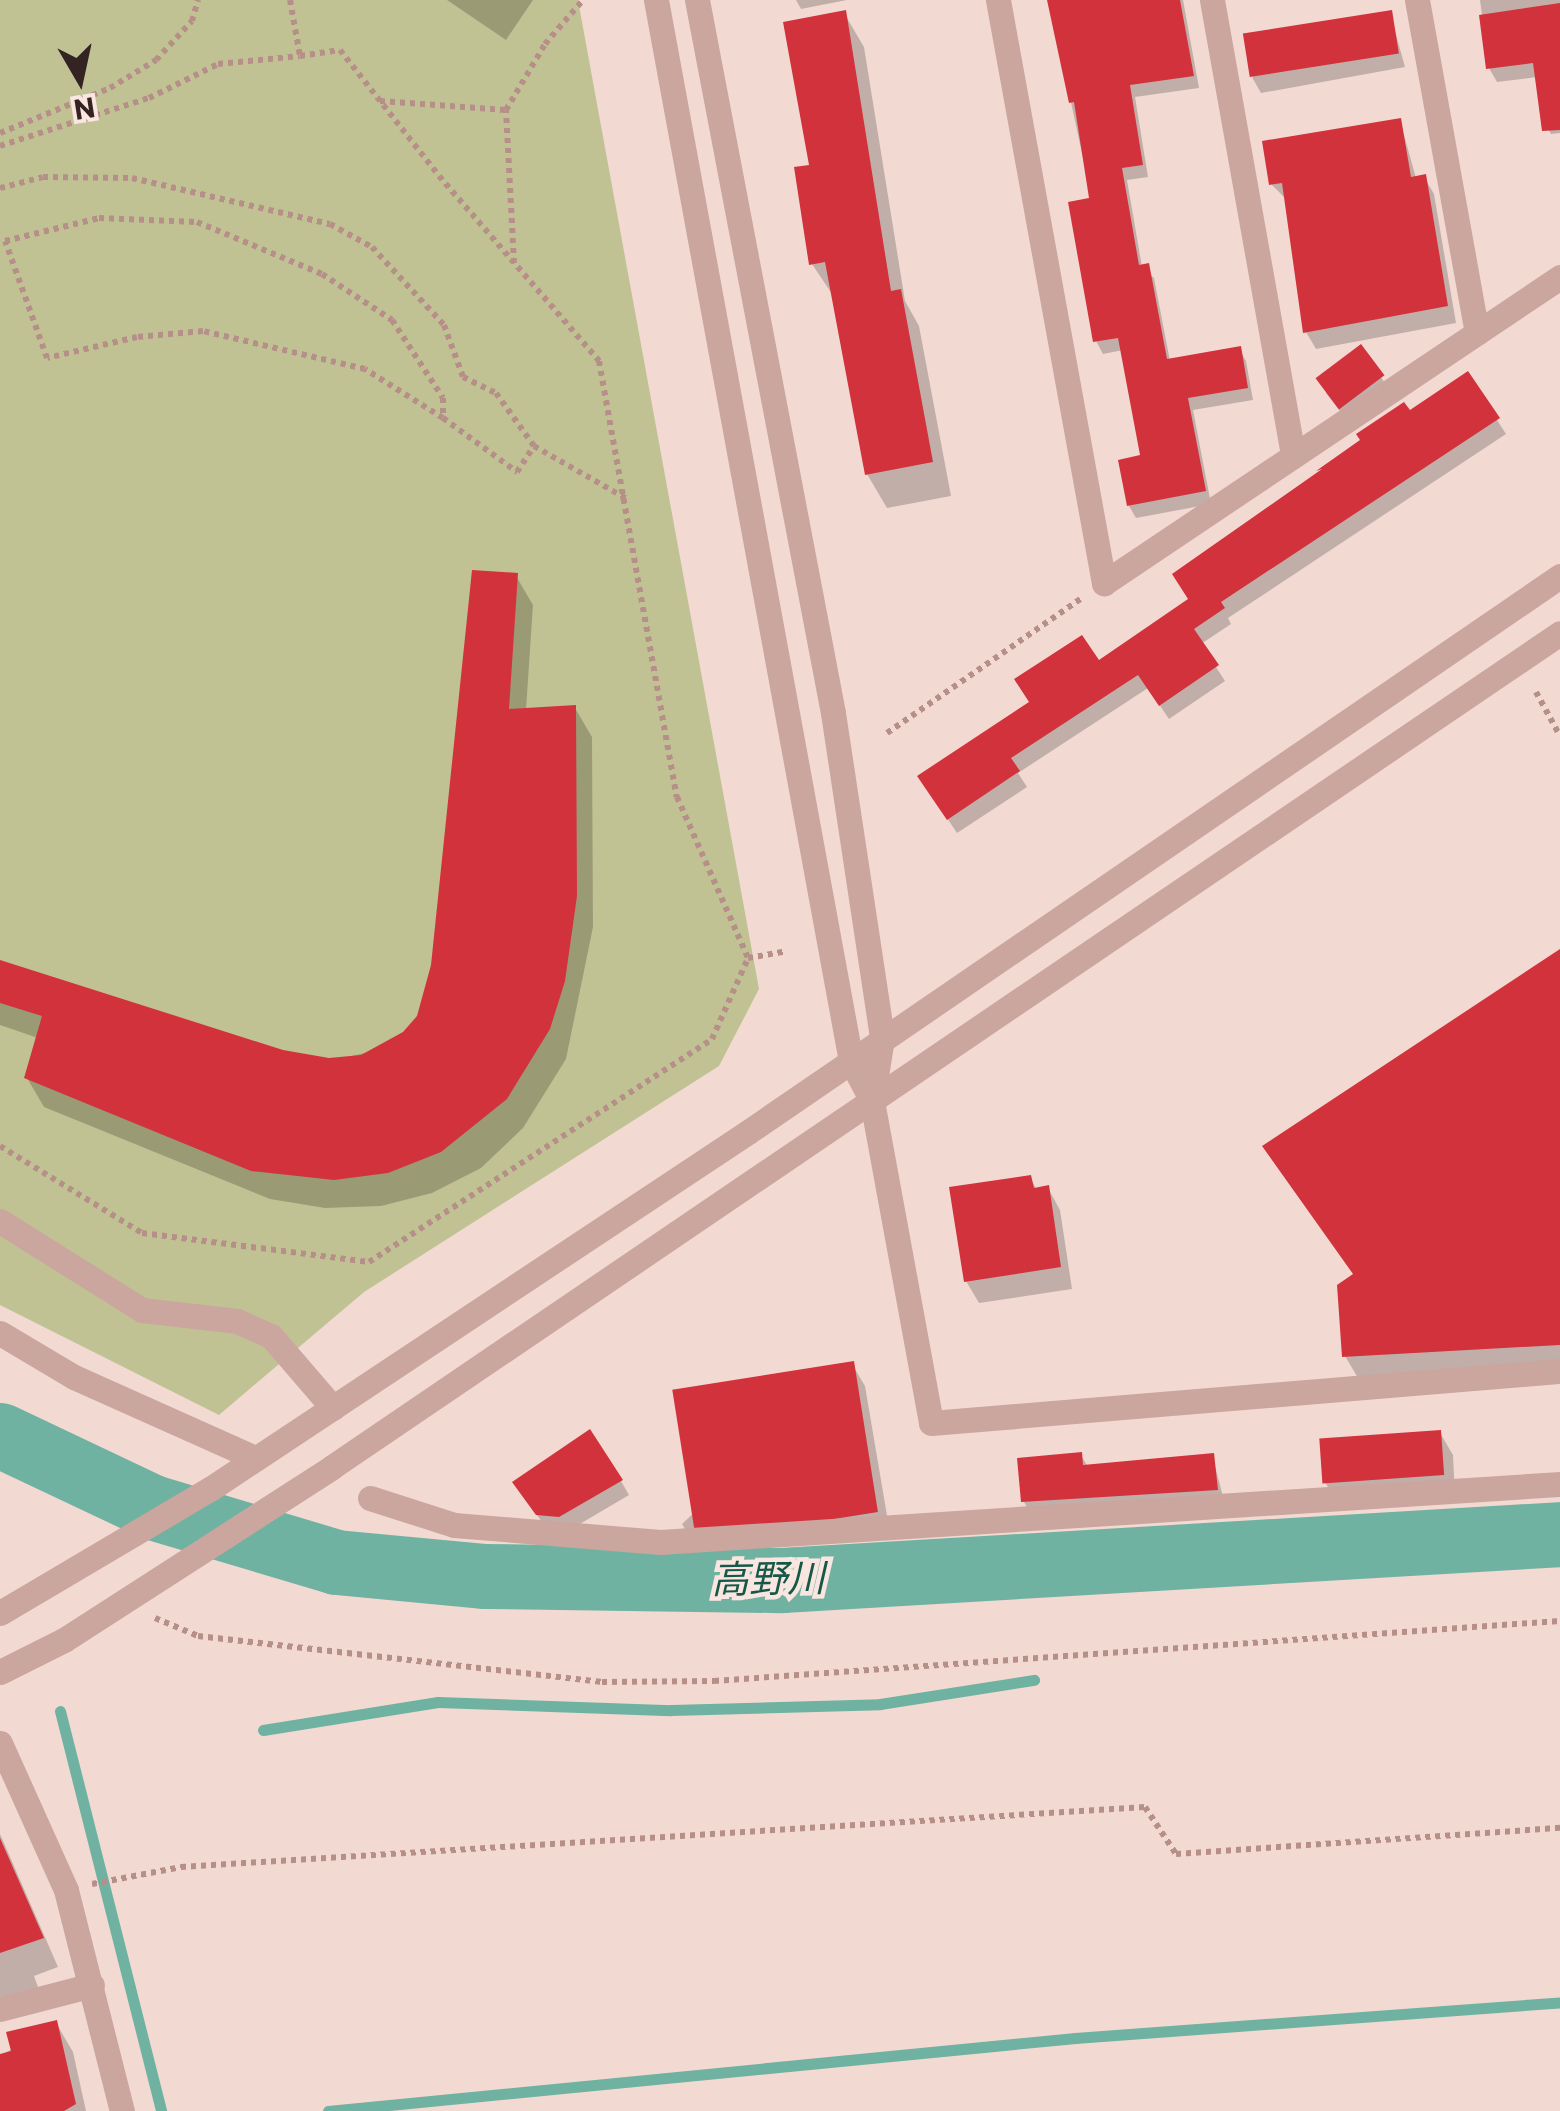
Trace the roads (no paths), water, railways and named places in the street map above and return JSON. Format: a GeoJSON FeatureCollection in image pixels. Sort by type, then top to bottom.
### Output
{"type":"FeatureCollection","features":[{"type":"Feature","properties":{"kind":"street"},"geometry":{"type":"LineString","coordinates":[[656,0],[851,1060],[872,1100],[931,1422],[1560,1371]]}},
{"type":"Feature","properties":{"kind":"street"},"geometry":{"type":"LineString","coordinates":[[696,0],[833,714],[882,1038],[872,1100]]}},
{"type":"Feature","properties":{"kind":"street"},"geometry":{"type":"LineString","coordinates":[[998,0],[1104,583],[1560,277]]}},
{"type":"Feature","properties":{"kind":"street"},"geometry":{"type":"LineString","coordinates":[[1212,0],[1293,456]]}},
{"type":"Feature","properties":{"kind":"street"},"geometry":{"type":"LineString","coordinates":[[1417,0],[1477,333]]}},
{"type":"Feature","properties":{"kind":"street"},"geometry":{"type":"LineString","coordinates":[[0,1613],[210,1489],[332,1408],[851,1060],[1560,576]]}},
{"type":"Feature","properties":{"kind":"street"},"geometry":{"type":"LineString","coordinates":[[0,1672],[269,1507],[1560,633]]}},
{"type":"Feature","properties":{"kind":"street"},"geometry":{"type":"LineString","coordinates":[[0,1221],[142,1310],[237,1321],[271,1336],[332,1408]]}},
{"type":"Feature","properties":{"kind":"street"},"geometry":{"type":"LineString","coordinates":[[0,1333],[74,1377],[255,1458]]}},
{"type":"Feature","properties":{"kind":"street"},"geometry":{"type":"LineString","coordinates":[[370,1498],[454,1525],[660,1542],[1560,1484]]}},
{"type":"Feature","properties":{"kind":"street"},"geometry":{"type":"LineString","coordinates":[[0,1743],[66,1890],[122,2111]]}},
{"type":"Feature","properties":{"kind":"street"},"geometry":{"type":"LineString","coordinates":[[0,2010],[92,1985]]}},
{"type":"Feature","properties":{"kind":"waterway","name":"高野川"},"geometry":{"type":"LineString","coordinates":[[0,1435],[152,1507],[336,1562],[485,1576],[782,1580],[1560,1534]]}},
{"type":"Feature","properties":{"kind":"waterway"},"geometry":{"type":"LineString","coordinates":[[263,1730],[438,1702],[671,1710],[880,1704],[1034,1680]]}},
{"type":"Feature","properties":{"kind":"waterway"},"geometry":{"type":"LineString","coordinates":[[60,1711],[161,2111]]}},
{"type":"Feature","properties":{"kind":"waterway"},"geometry":{"type":"LineString","coordinates":[[328,2111],[1075,2038],[1560,2002]]}}]}
